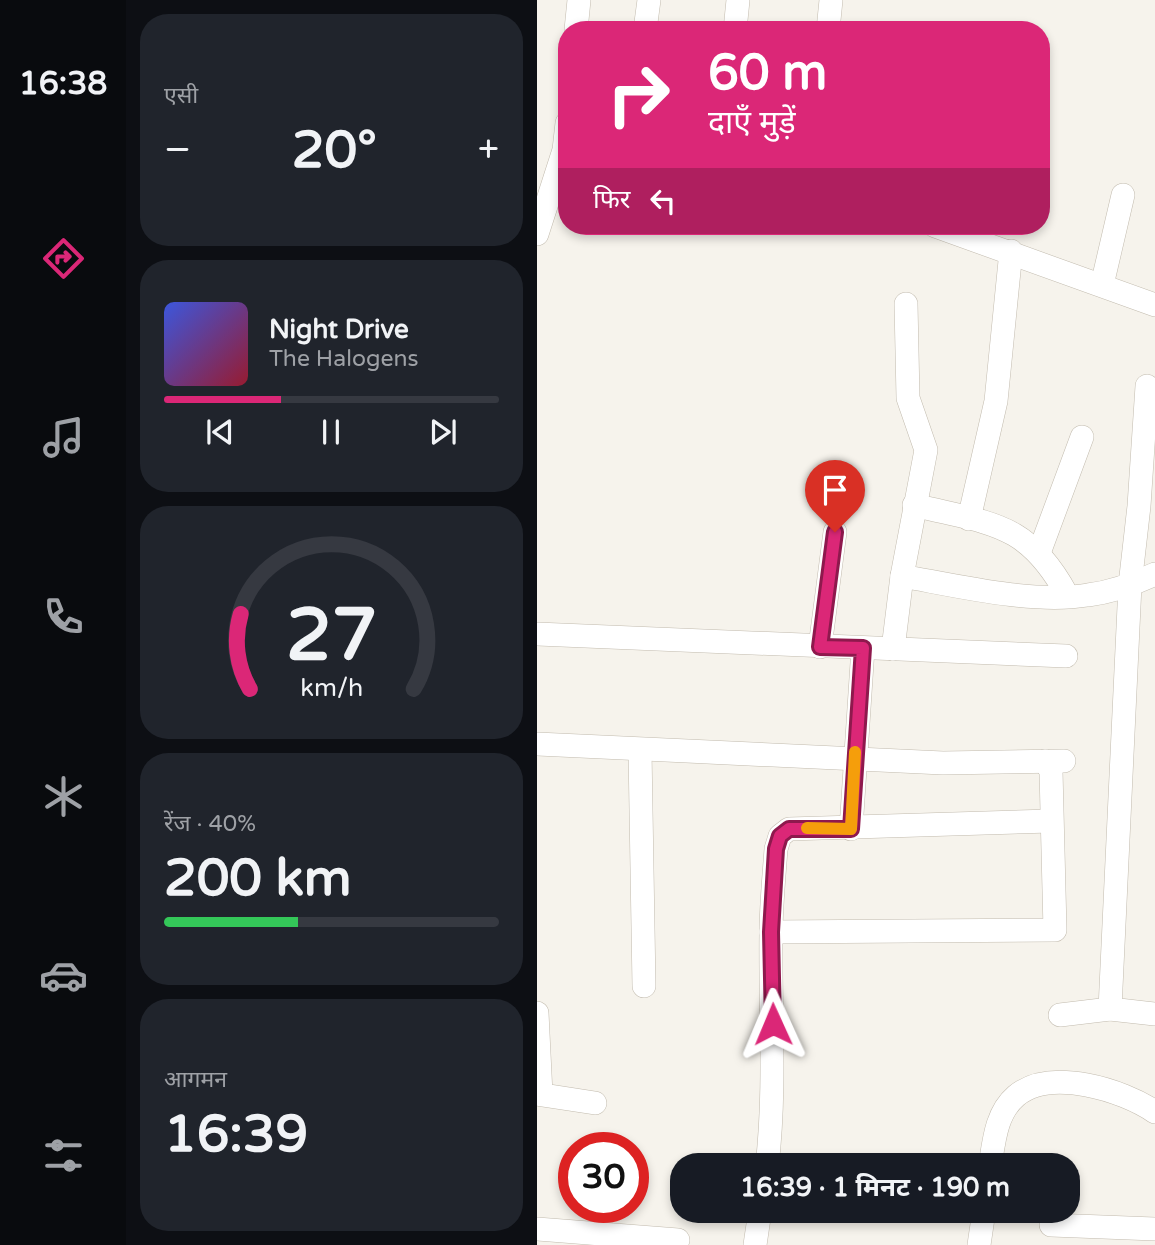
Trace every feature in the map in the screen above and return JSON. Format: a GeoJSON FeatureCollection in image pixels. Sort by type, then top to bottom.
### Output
{"type":"FeatureCollection","features":[{"type":"Feature","properties":{"kind":"street"},"geometry":{"type":"LineString","coordinates":[[577,21],[579,0]]}},
{"type":"Feature","properties":{"kind":"street"},"geometry":{"type":"LineString","coordinates":[[646,21],[649,0]]}},
{"type":"Feature","properties":{"kind":"street"},"geometry":{"type":"LineString","coordinates":[[736,21],[738,0]]}},
{"type":"Feature","properties":{"kind":"street"},"geometry":{"type":"LineString","coordinates":[[829,21],[831,0]]}},
{"type":"Feature","properties":{"kind":"street"},"geometry":{"type":"LineString","coordinates":[[539,219],[558,169]]}},
{"type":"Feature","properties":{"kind":"street"},"geometry":{"type":"LineString","coordinates":[[1102,285],[1123,195]]}},
{"type":"Feature","properties":{"kind":"street"},"geometry":{"type":"LineString","coordinates":[[962,235],[1155,305]]}},
{"type":"Feature","properties":{"kind":"street"},"geometry":{"type":"LineString","coordinates":[[969,519],[996,401],[1011,251]]}},
{"type":"Feature","properties":{"kind":"street"},"geometry":{"type":"LineString","coordinates":[[893,649],[902,576],[926,450],[908,398],[906,304]]}},
{"type":"Feature","properties":{"kind":"street"},"geometry":{"type":"LineString","coordinates":[[1110,1009],[1130,585],[1139,506],[1147,386]]}},
{"type":"Feature","properties":{"kind":"street"},"geometry":{"type":"LineString","coordinates":[[1039,553],[1082,437]]}},
{"type":"Feature","properties":{"kind":"street"},"geometry":{"type":"LineString","coordinates":[[914,505],[1005,529],[1030,543],[1052,567],[1067,596]]}},
{"type":"Feature","properties":{"kind":"street"},"geometry":{"type":"LineString","coordinates":[[820,647],[835,532]]}},
{"type":"Feature","properties":{"kind":"street"},"geometry":{"type":"LineString","coordinates":[[902,576],[975,590],[1067,596],[1087,595],[1130,585],[1155,574]]}},
{"type":"Feature","properties":{"kind":"street"},"geometry":{"type":"LineString","coordinates":[[537,634],[1066,656]]}},
{"type":"Feature","properties":{"kind":"street"},"geometry":{"type":"LineString","coordinates":[[851,829],[863,648]]}},
{"type":"Feature","properties":{"kind":"street"},"geometry":{"type":"LineString","coordinates":[[537,744],[640,751],[943,763],[1054,761],[1051,771],[1051,821],[1055,930],[771,932]]}},
{"type":"Feature","properties":{"kind":"street"},"geometry":{"type":"LineString","coordinates":[[640,751],[644,986]]}},
{"type":"Feature","properties":{"kind":"street"},"geometry":{"type":"LineString","coordinates":[[769,1153],[774,1076],[771,932],[776,849],[780,836],[789,829],[1051,821]]}},
{"type":"Feature","properties":{"kind":"street"},"geometry":{"type":"LineString","coordinates":[[1060,1015],[1110,1009],[1155,1014]]}},
{"type":"Feature","properties":{"kind":"street"},"geometry":{"type":"LineString","coordinates":[[537,1013],[539,1094],[595,1103]]}},
{"type":"Feature","properties":{"kind":"street"},"geometry":{"type":"LineString","coordinates":[[992,1153],[1003,1112],[1017,1095],[1038,1085],[1059,1083],[1118,1091],[1155,1112]]}},
{"type":"Feature","properties":{"kind":"street"},"geometry":{"type":"LineString","coordinates":[[755,1245],[758,1223]]}},
{"type":"Feature","properties":{"kind":"street"},"geometry":{"type":"LineString","coordinates":[[979,1245],[982,1223]]}},
{"type":"Feature","properties":{"kind":"street"},"geometry":{"type":"LineString","coordinates":[[1050,1225],[1155,1229]]}},
{"type":"Feature","properties":{"kind":"street"},"geometry":{"type":"LineString","coordinates":[[537,1229],[678,1240]]}},
{"type":"Feature","properties":{"kind":"slow traffic"},"geometry":{"type":"LineString","coordinates":[[807,828],[851,829],[855,752]]}},
{"type":"Feature","properties":{"kind":"route"},"geometry":{"type":"LineString","coordinates":[[773,1024],[771,932],[776,849],[780,836],[789,829],[851,829],[863,648],[820,647],[835,532]]}}]}
